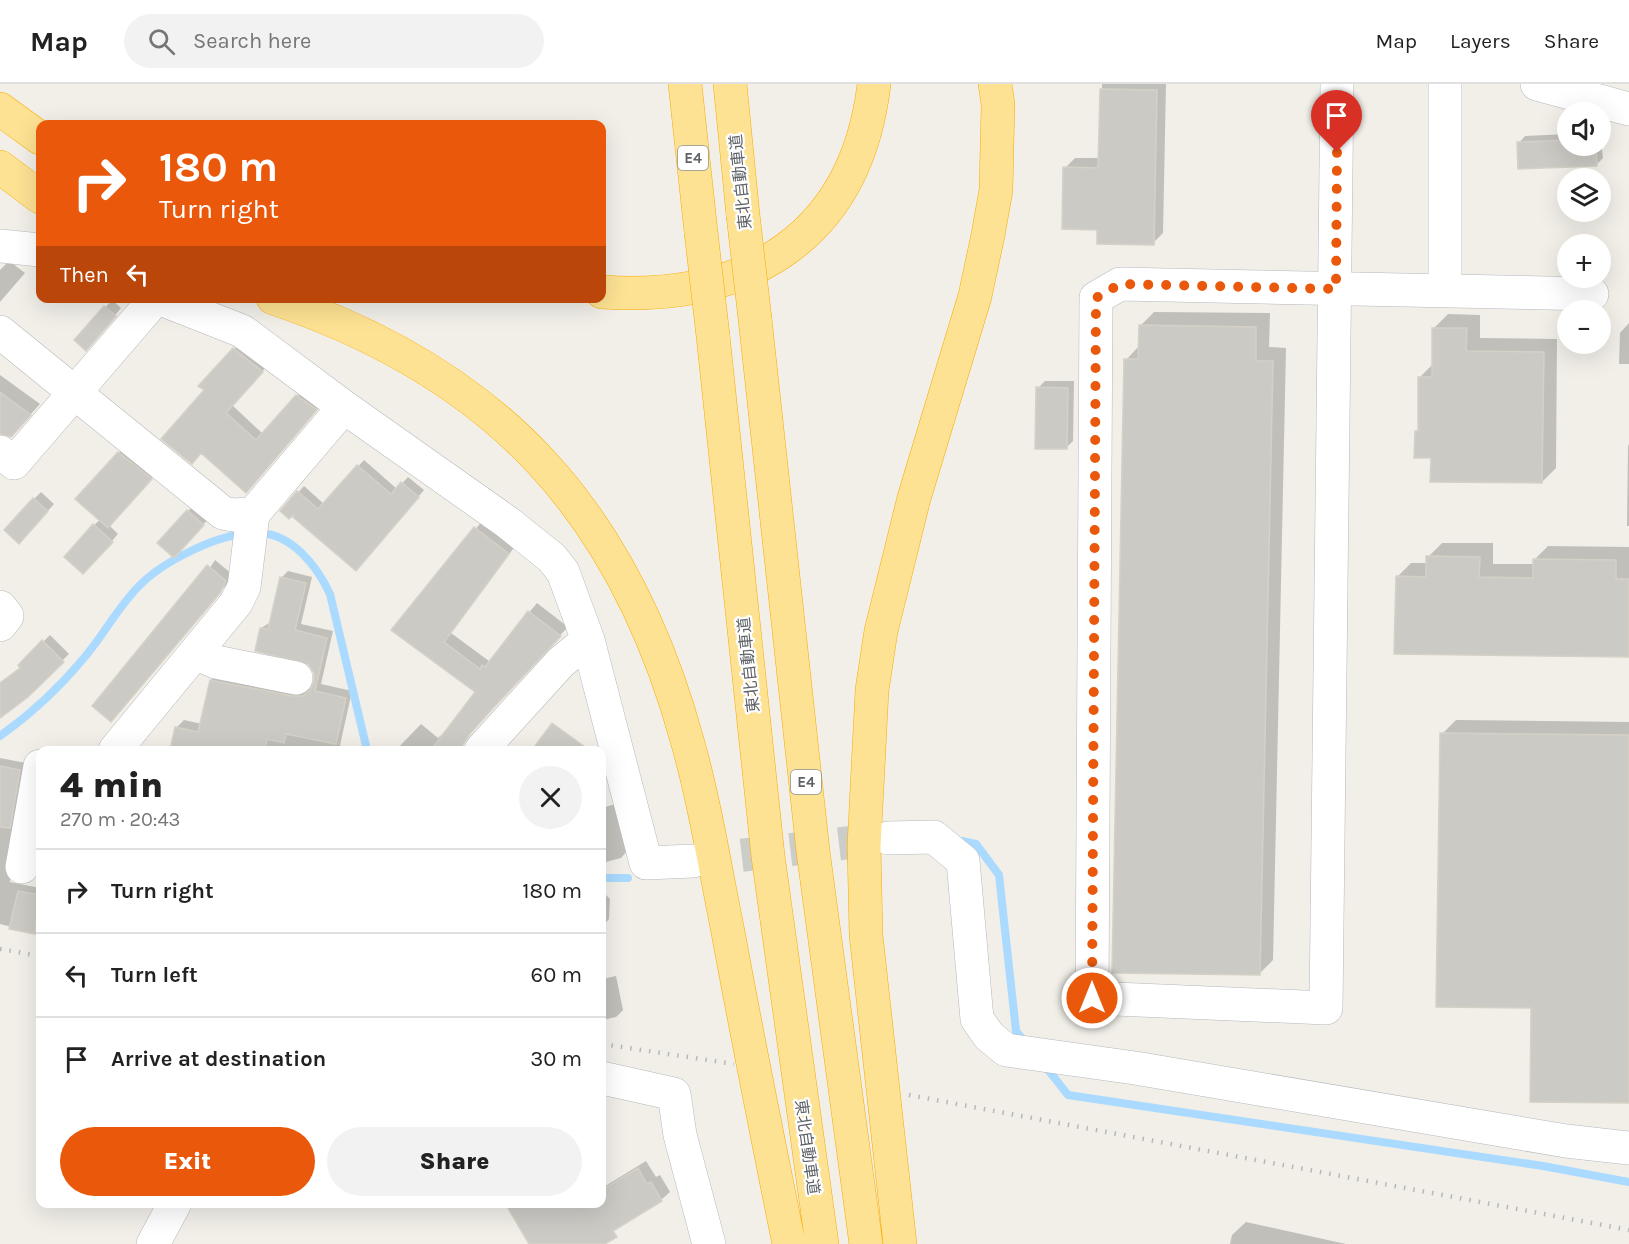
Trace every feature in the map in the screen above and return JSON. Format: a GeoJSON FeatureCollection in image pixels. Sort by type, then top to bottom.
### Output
{"type":"FeatureCollection","features":[{"type":"Feature","properties":{"kind":"highway","name":"東北自動車道"},"geometry":{"type":"LineString","coordinates":[[686,84],[768,856],[822,1244]]}},
{"type":"Feature","properties":{"kind":"highway","name":"東北自動車道"},"geometry":{"type":"LineString","coordinates":[[730,84],[813,851],[866,1244]]}},
{"type":"Feature","properties":{"kind":"highway"},"geometry":{"type":"LineString","coordinates":[[606,292],[675,290],[712,285],[744,274],[801,238],[823,217],[856,161],[867,130],[874,84]]}},
{"type":"Feature","properties":{"kind":"highway"},"geometry":{"type":"LineString","coordinates":[[900,1244],[866,935],[864,846],[872,690],[881,631],[914,498],[982,266],[996,190],[998,127],[995,84]]}},
{"type":"Feature","properties":{"kind":"highway"},"geometry":{"type":"LineString","coordinates":[[0,109],[36,135]]}},
{"type":"Feature","properties":{"kind":"highway"},"geometry":{"type":"LineString","coordinates":[[0,167],[36,193]]}},
{"type":"Feature","properties":{"kind":"highway"},"geometry":{"type":"LineString","coordinates":[[287,303],[340,322],[380,341],[430,369],[472,398],[542,462],[578,504],[612,557],[655,648],[687,740],[712,850],[789,1244]]}},
{"type":"Feature","properties":{"kind":"street"},"geometry":{"type":"LineString","coordinates":[[1337,84],[1336,289],[1326,1008],[1092,998],[1096,298],[1120,284],[1336,289],[1592,294]]}},
{"type":"Feature","properties":{"kind":"street"},"geometry":{"type":"LineString","coordinates":[[1445,84],[1445,291]]}},
{"type":"Feature","properties":{"kind":"street"},"geometry":{"type":"LineString","coordinates":[[1538,84],[1629,109]]}},
{"type":"Feature","properties":{"kind":"street"},"geometry":{"type":"LineString","coordinates":[[2,242],[36,249]]}},
{"type":"Feature","properties":{"kind":"street"},"geometry":{"type":"LineString","coordinates":[[0,452],[14,463],[153,303]]}},
{"type":"Feature","properties":{"kind":"street"},"geometry":{"type":"LineString","coordinates":[[170,303],[242,332],[507,522],[552,558],[563,572],[588,640],[646,863],[693,861]]}},
{"type":"Feature","properties":{"kind":"street"},"geometry":{"type":"LineString","coordinates":[[0,332],[73,394],[223,513],[253,514]]}},
{"type":"Feature","properties":{"kind":"street"},"geometry":{"type":"LineString","coordinates":[[118,746],[241,596],[253,514],[344,407]]}},
{"type":"Feature","properties":{"kind":"street"},"geometry":{"type":"LineString","coordinates":[[0,607],[7,616],[0,625]]}},
{"type":"Feature","properties":{"kind":"street"},"geometry":{"type":"LineString","coordinates":[[485,746],[561,662],[588,640]]}},
{"type":"Feature","properties":{"kind":"street"},"geometry":{"type":"LineString","coordinates":[[195,653],[216,662],[296,678]]}},
{"type":"Feature","properties":{"kind":"street"},"geometry":{"type":"LineString","coordinates":[[21,866],[36,787]]}},
{"type":"Feature","properties":{"kind":"street"},"geometry":{"type":"LineString","coordinates":[[888,838],[934,837],[963,861],[977,1019],[988,1036],[1006,1050],[1135,1068],[1566,1141],[1629,1148]]}},
{"type":"Feature","properties":{"kind":"street"},"geometry":{"type":"LineString","coordinates":[[606,1079],[674,1094],[680,1135],[709,1244]]}},
{"type":"Feature","properties":{"kind":"street"},"geometry":{"type":"LineString","coordinates":[[153,1244],[172,1208]]}},
{"type":"Feature","properties":{"kind":"building"},"geometry":{"type":"Polygon","coordinates":[[[1100,89],[1157,90],[1154,245],[1097,244],[1097,230],[1062,229],[1063,167],[1098,168],[1100,89]]]}},
{"type":"Feature","properties":{"kind":"building"},"geometry":{"type":"Polygon","coordinates":[[[1557,140],[1557,156],[1596,156],[1597,166],[1518,169],[1517,142],[1557,140]]]}},
{"type":"Feature","properties":{"kind":"building"},"geometry":{"type":"Polygon","coordinates":[[[104,306],[116,316],[86,351],[74,340],[104,306]]]}},
{"type":"Feature","properties":{"kind":"building"},"geometry":{"type":"Polygon","coordinates":[[[1139,325],[1256,327],[1256,361],[1273,361],[1260,975],[1112,973],[1124,359],[1138,359],[1139,325]]]}},
{"type":"Feature","properties":{"kind":"building"},"geometry":{"type":"Polygon","coordinates":[[[1432,328],[1467,328],[1466,351],[1544,352],[1542,483],[1430,482],[1431,458],[1414,458],[1415,431],[1418,431],[1418,377],[1432,377],[1432,328]]]}},
{"type":"Feature","properties":{"kind":"building"},"geometry":{"type":"Polygon","coordinates":[[[233,348],[263,372],[226,413],[256,440],[296,395],[317,410],[246,493],[201,453],[192,464],[161,439],[204,390],[198,386],[233,348]]]}},
{"type":"Feature","properties":{"kind":"building"},"geometry":{"type":"Polygon","coordinates":[[[1036,387],[1068,388],[1067,449],[1035,449],[1036,387]]]}},
{"type":"Feature","properties":{"kind":"building"},"geometry":{"type":"Polygon","coordinates":[[[0,392],[31,415],[11,437],[0,434],[0,392]]]}},
{"type":"Feature","properties":{"kind":"building"},"geometry":{"type":"Polygon","coordinates":[[[118,452],[152,479],[108,528],[75,499],[118,452]]]}},
{"type":"Feature","properties":{"kind":"building"},"geometry":{"type":"Polygon","coordinates":[[[357,465],[391,494],[401,482],[419,497],[356,571],[293,517],[294,514],[289,519],[280,511],[297,491],[318,509],[357,465]]]}},
{"type":"Feature","properties":{"kind":"building"},"geometry":{"type":"Polygon","coordinates":[[[33,498],[48,511],[19,544],[4,530],[33,498]]]}},
{"type":"Feature","properties":{"kind":"building"},"geometry":{"type":"Polygon","coordinates":[[[187,510],[204,525],[174,558],[157,543],[187,510]]]}},
{"type":"Feature","properties":{"kind":"building"},"geometry":{"type":"Polygon","coordinates":[[[93,524],[113,542],[83,574],[64,557],[93,524]]]}},
{"type":"Feature","properties":{"kind":"building"},"geometry":{"type":"Polygon","coordinates":[[[474,527],[509,554],[444,642],[480,669],[482,665],[485,667],[528,611],[561,636],[467,737],[462,746],[434,746],[475,692],[391,630],[474,527]]]}},
{"type":"Feature","properties":{"kind":"building"},"geometry":{"type":"Polygon","coordinates":[[[1426,556],[1480,557],[1479,577],[1533,578],[1533,559],[1616,560],[1616,579],[1629,579],[1629,657],[1394,654],[1396,576],[1426,577],[1426,556]]]}},
{"type":"Feature","properties":{"kind":"building"},"geometry":{"type":"Polygon","coordinates":[[[207,565],[226,581],[220,593],[111,722],[92,706],[207,565]]]}},
{"type":"Feature","properties":{"kind":"building"},"geometry":{"type":"Polygon","coordinates":[[[280,577],[306,583],[295,630],[327,638],[315,691],[346,698],[336,744],[286,734],[284,743],[267,739],[266,746],[171,746],[175,727],[198,732],[210,680],[292,696],[303,696],[310,690],[314,681],[314,673],[308,664],[255,651],[260,628],[268,629],[280,577]]]}},
{"type":"Feature","properties":{"kind":"building"},"geometry":{"type":"Polygon","coordinates":[[[42,640],[64,662],[28,697],[0,718],[0,683],[20,668],[18,665],[42,640]]]}},
{"type":"Feature","properties":{"kind":"building"},"geometry":{"type":"Polygon","coordinates":[[[552,723],[584,746],[535,746],[552,723]]]}},
{"type":"Feature","properties":{"kind":"building"},"geometry":{"type":"Polygon","coordinates":[[[1440,733],[1629,735],[1629,1103],[1530,1102],[1531,1008],[1436,1007],[1440,733]]]}},
{"type":"Feature","properties":{"kind":"building"},"geometry":{"type":"Polygon","coordinates":[[[0,766],[20,770],[10,828],[0,827],[0,766]]]}},
{"type":"Feature","properties":{"kind":"building"},"geometry":{"type":"Polygon","coordinates":[[[18,891],[36,894],[35,934],[9,929],[18,891]]]}},
{"type":"Feature","properties":{"kind":"building"},"geometry":{"type":"Polygon","coordinates":[[[638,1168],[647,1184],[651,1182],[662,1201],[613,1231],[617,1237],[605,1244],[529,1244],[508,1208],[606,1208],[606,1188],[638,1168]]]}},
{"type":"Feature","properties":{"kind":"waterway"},"geometry":{"type":"LineString","coordinates":[[259,533],[271,535],[293,545],[311,563],[325,583],[330,594],[366,746]]}},
{"type":"Feature","properties":{"kind":"waterway"},"geometry":{"type":"LineString","coordinates":[[0,736],[34,710],[64,680],[90,650],[131,594],[149,577],[173,560],[203,546],[217,540],[244,534]]}},
{"type":"Feature","properties":{"kind":"waterway"},"geometry":{"type":"LineString","coordinates":[[962,841],[976,844],[999,875],[1016,1031],[1026,1043]]}},
{"type":"Feature","properties":{"kind":"waterway"},"geometry":{"type":"LineString","coordinates":[[606,878],[628,878]]}},
{"type":"Feature","properties":{"kind":"waterway"},"geometry":{"type":"LineString","coordinates":[[1045,1066],[1068,1095],[1543,1166],[1629,1182]]}},
{"type":"Feature","properties":{"kind":"tunnel"},"geometry":{"type":"LineString","coordinates":[[693,861],[888,838]]}},
{"type":"Feature","properties":{"kind":"railway"},"geometry":{"type":"LineString","coordinates":[[0,949],[36,955]]}},
{"type":"Feature","properties":{"kind":"railway"},"geometry":{"type":"LineString","coordinates":[[606,1045],[734,1064]]}},
{"type":"Feature","properties":{"kind":"railway"},"geometry":{"type":"LineString","coordinates":[[909,1095],[1629,1230]]}},
{"type":"Feature","properties":{"kind":"route"},"geometry":{"type":"LineString","coordinates":[[1092,998],[1096,298],[1120,284],[1336,289],[1337,152]]}}]}
